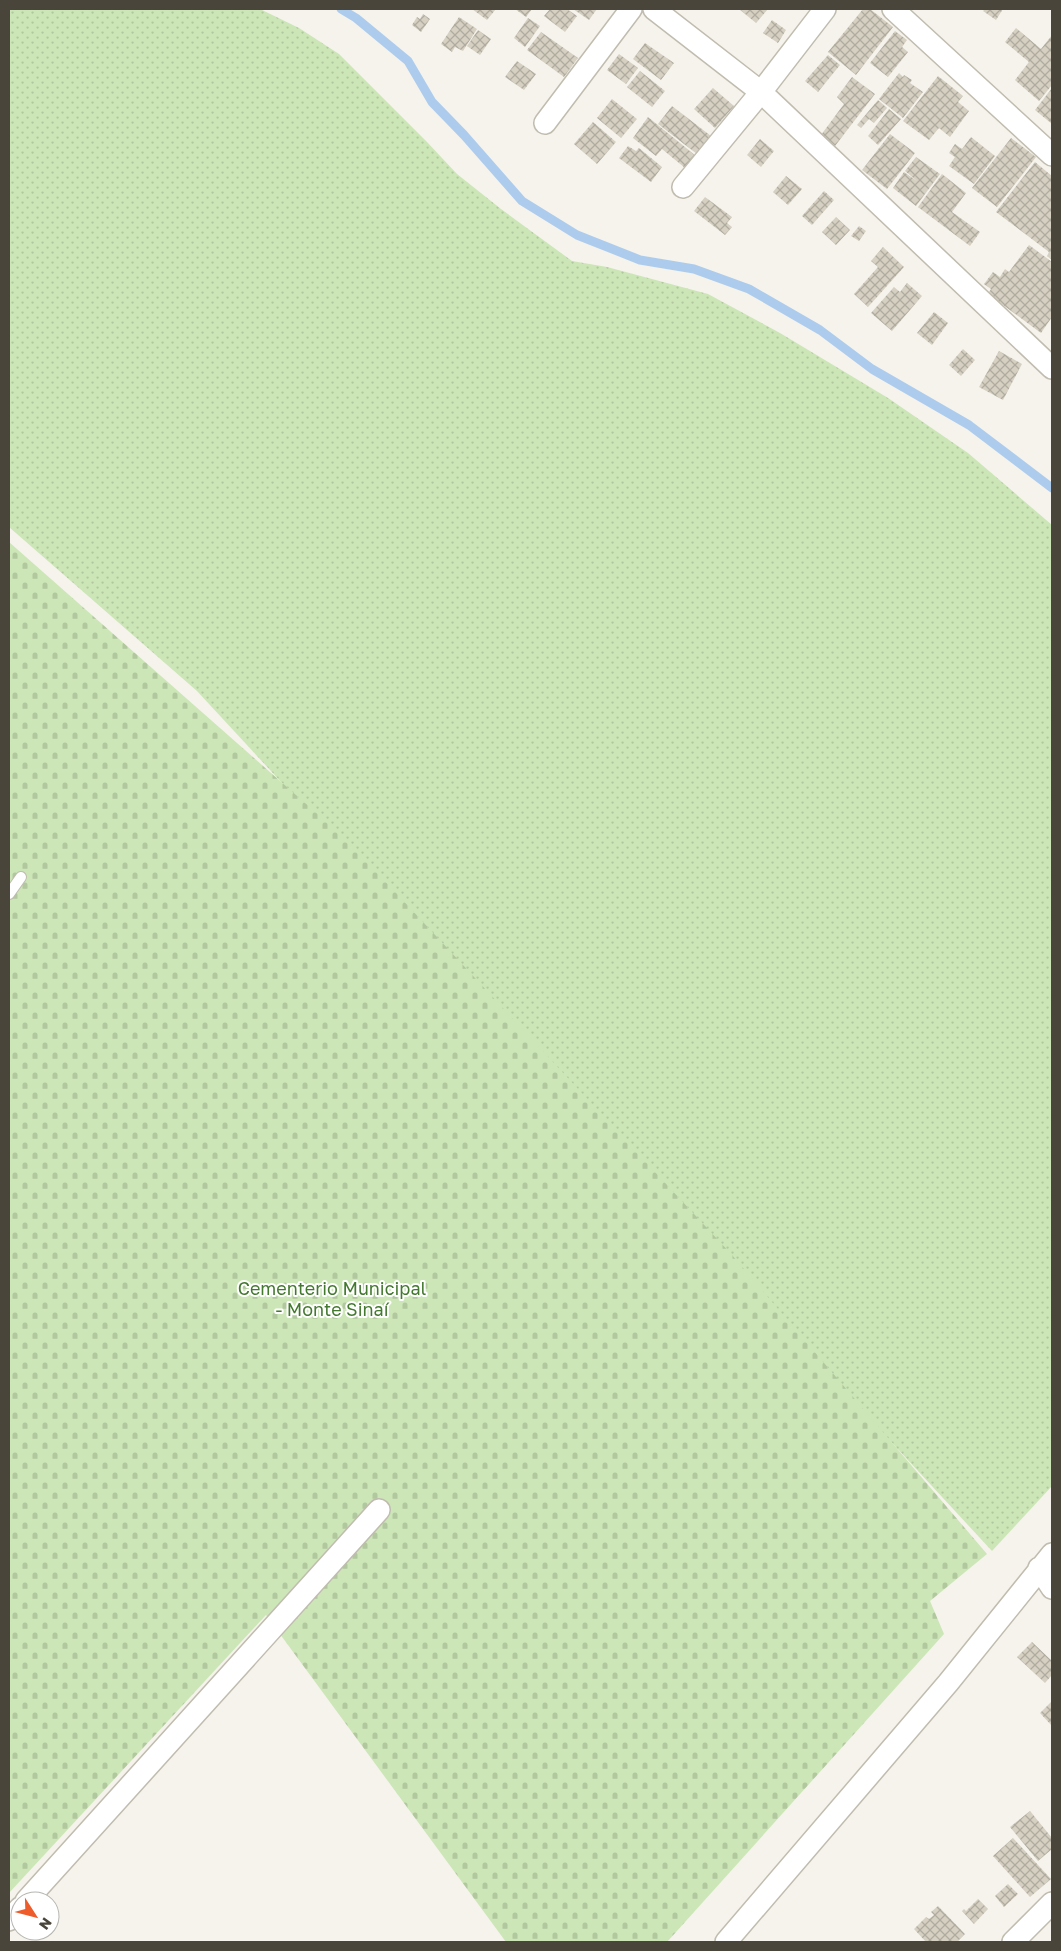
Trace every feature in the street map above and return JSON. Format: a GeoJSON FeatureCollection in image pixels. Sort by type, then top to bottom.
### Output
{"type":"FeatureCollection","features":[{"type":"Feature","properties":{"kind":"street"},"geometry":{"type":"LineString","coordinates":[[545,123],[631,9]]}},
{"type":"Feature","properties":{"kind":"street"},"geometry":{"type":"LineString","coordinates":[[654,9],[761,92],[1052,368]]}},
{"type":"Feature","properties":{"kind":"street"},"geometry":{"type":"LineString","coordinates":[[684,187],[825,9]]}},
{"type":"Feature","properties":{"kind":"street"},"geometry":{"type":"LineString","coordinates":[[893,9],[1052,155]]}},
{"type":"Feature","properties":{"kind":"street"},"geometry":{"type":"LineString","coordinates":[[35,1891],[379,1510]]}},
{"type":"Feature","properties":{"kind":"street"},"geometry":{"type":"LineString","coordinates":[[1046,1561],[1052,1588]]}},
{"type":"Feature","properties":{"kind":"street"},"geometry":{"type":"LineString","coordinates":[[725,1942],[948,1683],[1046,1561]]}},
{"type":"Feature","properties":{"kind":"street"},"geometry":{"type":"LineString","coordinates":[[1013,1942],[1052,1903]]}},
{"type":"Feature","properties":{"kind":"lane"},"geometry":{"type":"LineString","coordinates":[[9,894],[21,877]]}},
{"type":"Feature","properties":{"kind":"green space"},"geometry":{"type":"Polygon","coordinates":[[[9,9],[260,9],[299,28],[339,54],[457,174],[572,261],[607,267],[708,294],[780,333],[888,398],[968,453],[1052,525],[1052,1486],[992,1551],[197,691],[9,527],[9,9]]]}},
{"type":"Feature","properties":{"kind":"green space","name":"Cementerio Municipal - Monte Sinaí"},"geometry":{"type":"Polygon","coordinates":[[[9,542],[347,840],[732,1255],[987,1554],[930,1601],[944,1634],[667,1942],[506,1942],[266,1615],[9,1893],[9,542]]]}},
{"type":"Feature","properties":{"kind":"building"},"geometry":{"type":"Polygon","coordinates":[[[472,9],[496,9],[487,20],[472,9]]]}},
{"type":"Feature","properties":{"kind":"building"},"geometry":{"type":"Polygon","coordinates":[[[515,9],[532,9],[526,17],[515,9]]]}},
{"type":"Feature","properties":{"kind":"building"},"geometry":{"type":"Polygon","coordinates":[[[550,9],[567,9],[577,16],[565,32],[544,16],[550,9]]]}},
{"type":"Feature","properties":{"kind":"building"},"geometry":{"type":"Polygon","coordinates":[[[573,9],[597,9],[589,20],[573,9]]]}},
{"type":"Feature","properties":{"kind":"building"},"geometry":{"type":"Polygon","coordinates":[[[739,9],[768,9],[756,23],[739,9]]]}},
{"type":"Feature","properties":{"kind":"building"},"geometry":{"type":"Polygon","coordinates":[[[863,9],[870,9],[893,27],[856,75],[828,52],[863,9]]]}},
{"type":"Feature","properties":{"kind":"building"},"geometry":{"type":"Polygon","coordinates":[[[985,9],[1003,9],[996,20],[983,11],[985,9]]]}},
{"type":"Feature","properties":{"kind":"building"},"geometry":{"type":"Polygon","coordinates":[[[423,14],[430,19],[421,32],[412,25],[417,17],[420,19],[423,14]]]}},
{"type":"Feature","properties":{"kind":"building"},"geometry":{"type":"Polygon","coordinates":[[[459,17],[477,29],[463,51],[455,47],[452,52],[441,44],[459,17]]]}},
{"type":"Feature","properties":{"kind":"building"},"geometry":{"type":"Polygon","coordinates":[[[528,18],[540,26],[525,47],[514,38],[528,18]]]}},
{"type":"Feature","properties":{"kind":"building"},"geometry":{"type":"Polygon","coordinates":[[[772,20],[786,30],[778,43],[763,33],[772,20]]]}},
{"type":"Feature","properties":{"kind":"building"},"geometry":{"type":"Polygon","coordinates":[[[1016,28],[1041,49],[1052,35],[1052,85],[1039,101],[1015,80],[1029,62],[1005,42],[1016,28]]]}},
{"type":"Feature","properties":{"kind":"building"},"geometry":{"type":"Polygon","coordinates":[[[478,30],[491,39],[480,55],[467,46],[478,30]]]}},
{"type":"Feature","properties":{"kind":"building"},"geometry":{"type":"Polygon","coordinates":[[[895,31],[907,40],[902,47],[908,52],[888,77],[870,63],[895,31]]]}},
{"type":"Feature","properties":{"kind":"building"},"geometry":{"type":"Polygon","coordinates":[[[541,32],[578,58],[564,77],[527,50],[541,32]]]}},
{"type":"Feature","properties":{"kind":"building"},"geometry":{"type":"Polygon","coordinates":[[[645,43],[674,63],[661,80],[633,59],[645,43]]]}},
{"type":"Feature","properties":{"kind":"building"},"geometry":{"type":"Polygon","coordinates":[[[619,54],[638,68],[626,84],[607,70],[619,54]]]}},
{"type":"Feature","properties":{"kind":"building"},"geometry":{"type":"Polygon","coordinates":[[[828,55],[840,65],[818,92],[805,81],[828,55]]]}},
{"type":"Feature","properties":{"kind":"building"},"geometry":{"type":"Polygon","coordinates":[[[517,61],[536,74],[524,90],[505,77],[517,61]]]}},
{"type":"Feature","properties":{"kind":"building"},"geometry":{"type":"Polygon","coordinates":[[[640,71],[665,91],[652,107],[627,87],[640,71]]]}},
{"type":"Feature","properties":{"kind":"building"},"geometry":{"type":"Polygon","coordinates":[[[899,73],[903,77],[904,75],[912,80],[910,83],[923,92],[903,118],[879,99],[899,73]]]}},
{"type":"Feature","properties":{"kind":"building"},"geometry":{"type":"Polygon","coordinates":[[[938,76],[963,96],[958,102],[969,111],[950,137],[939,128],[929,140],[903,121],[938,76]]]}},
{"type":"Feature","properties":{"kind":"building"},"geometry":{"type":"Polygon","coordinates":[[[852,77],[875,94],[835,146],[821,135],[844,104],[837,97],[852,77]]]}},
{"type":"Feature","properties":{"kind":"building"},"geometry":{"type":"Polygon","coordinates":[[[713,88],[734,106],[715,128],[694,109],[713,88]]]}},
{"type":"Feature","properties":{"kind":"building"},"geometry":{"type":"Polygon","coordinates":[[[1052,88],[1052,124],[1035,110],[1052,88]]]}},
{"type":"Feature","properties":{"kind":"building"},"geometry":{"type":"Polygon","coordinates":[[[612,99],[637,119],[621,138],[597,118],[612,99]]]}},
{"type":"Feature","properties":{"kind":"building"},"geometry":{"type":"Polygon","coordinates":[[[878,100],[887,108],[874,123],[869,119],[861,128],[857,125],[878,100]]]}},
{"type":"Feature","properties":{"kind":"building"},"geometry":{"type":"Polygon","coordinates":[[[672,106],[711,136],[697,154],[658,124],[672,106]]]}},
{"type":"Feature","properties":{"kind":"building"},"geometry":{"type":"Polygon","coordinates":[[[889,109],[901,119],[878,145],[868,136],[889,109]]]}},
{"type":"Feature","properties":{"kind":"building"},"geometry":{"type":"Polygon","coordinates":[[[648,117],[696,156],[685,168],[662,149],[656,156],[633,138],[648,117]]]}},
{"type":"Feature","properties":{"kind":"building"},"geometry":{"type":"Polygon","coordinates":[[[593,122],[616,142],[597,164],[574,144],[593,122]]]}},
{"type":"Feature","properties":{"kind":"building"},"geometry":{"type":"Polygon","coordinates":[[[890,134],[915,153],[887,189],[862,170],[890,134]]]}},
{"type":"Feature","properties":{"kind":"building"},"geometry":{"type":"Polygon","coordinates":[[[971,137],[995,156],[974,184],[949,166],[955,157],[949,153],[955,144],[962,149],[971,137]]]}},
{"type":"Feature","properties":{"kind":"building"},"geometry":{"type":"Polygon","coordinates":[[[1011,138],[1036,157],[997,207],[972,188],[1011,138]]]}},
{"type":"Feature","properties":{"kind":"building"},"geometry":{"type":"Polygon","coordinates":[[[760,139],[774,151],[761,167],[747,155],[760,139]]]}},
{"type":"Feature","properties":{"kind":"building"},"geometry":{"type":"Polygon","coordinates":[[[628,146],[636,151],[639,148],[662,167],[651,182],[619,158],[628,146]]]}},
{"type":"Feature","properties":{"kind":"building"},"geometry":{"type":"Polygon","coordinates":[[[916,157],[940,174],[916,206],[893,188],[904,172],[917,181],[905,171],[916,157]]]}},
{"type":"Feature","properties":{"kind":"building"},"geometry":{"type":"Polygon","coordinates":[[[1035,162],[1052,176],[1052,260],[1047,256],[1049,252],[996,212],[1035,162]]]}},
{"type":"Feature","properties":{"kind":"building"},"geometry":{"type":"Polygon","coordinates":[[[942,174],[966,193],[952,212],[980,232],[970,246],[918,207],[942,174]]]}},
{"type":"Feature","properties":{"kind":"building"},"geometry":{"type":"Polygon","coordinates":[[[786,176],[802,189],[788,205],[773,192],[786,176]]]}},
{"type":"Feature","properties":{"kind":"building"},"geometry":{"type":"Polygon","coordinates":[[[824,191],[834,200],[812,225],[802,216],[824,191]]]}},
{"type":"Feature","properties":{"kind":"building"},"geometry":{"type":"Polygon","coordinates":[[[705,197],[732,217],[727,223],[732,227],[725,235],[694,211],[705,197]]]}},
{"type":"Feature","properties":{"kind":"building"},"geometry":{"type":"Polygon","coordinates":[[[836,217],[850,230],[836,245],[822,232],[836,217]]]}},
{"type":"Feature","properties":{"kind":"building"},"geometry":{"type":"Polygon","coordinates":[[[859,226],[866,231],[859,241],[851,236],[859,226]]]}},
{"type":"Feature","properties":{"kind":"building"},"geometry":{"type":"Polygon","coordinates":[[[1029,245],[1052,262],[1052,317],[1041,333],[988,294],[991,289],[984,284],[993,272],[1000,277],[1005,269],[1009,272],[1029,245]]]}},
{"type":"Feature","properties":{"kind":"building"},"geometry":{"type":"Polygon","coordinates":[[[883,247],[904,267],[868,307],[854,294],[878,267],[871,261],[883,247]]]}},
{"type":"Feature","properties":{"kind":"building"},"geometry":{"type":"Polygon","coordinates":[[[907,283],[922,296],[892,331],[871,313],[894,287],[900,292],[907,283]]]}},
{"type":"Feature","properties":{"kind":"building"},"geometry":{"type":"Polygon","coordinates":[[[934,312],[948,323],[932,345],[917,333],[934,312]]]}},
{"type":"Feature","properties":{"kind":"building"},"geometry":{"type":"Polygon","coordinates":[[[963,349],[975,360],[961,376],[949,365],[963,349]]]}},
{"type":"Feature","properties":{"kind":"building"},"geometry":{"type":"Polygon","coordinates":[[[999,351],[1022,364],[1003,400],[979,387],[999,351]]]}},
{"type":"Feature","properties":{"kind":"building"},"geometry":{"type":"Polygon","coordinates":[[[1032,1642],[1052,1661],[1052,1675],[1045,1683],[1017,1657],[1032,1642]]]}},
{"type":"Feature","properties":{"kind":"building"},"geometry":{"type":"Polygon","coordinates":[[[1052,1701],[1052,1726],[1040,1713],[1052,1701]]]}},
{"type":"Feature","properties":{"kind":"building"},"geometry":{"type":"Polygon","coordinates":[[[1030,1811],[1052,1838],[1052,1849],[1038,1861],[1010,1827],[1030,1811]]]}},
{"type":"Feature","properties":{"kind":"building"},"geometry":{"type":"Polygon","coordinates":[[[1013,1838],[1051,1879],[1030,1897],[993,1856],[1013,1838]]]}},
{"type":"Feature","properties":{"kind":"building"},"geometry":{"type":"Polygon","coordinates":[[[1008,1884],[1018,1894],[1004,1907],[995,1896],[1008,1884]]]}},
{"type":"Feature","properties":{"kind":"building"},"geometry":{"type":"Polygon","coordinates":[[[978,1899],[988,1909],[974,1924],[962,1911],[964,1909],[966,1911],[978,1899]]]}},
{"type":"Feature","properties":{"kind":"building"},"geometry":{"type":"Polygon","coordinates":[[[938,1906],[965,1934],[957,1942],[926,1942],[914,1929],[926,1917],[929,1919],[934,1915],[931,1912],[938,1906]]]}},
{"type":"Feature","properties":{"kind":"waterway"},"geometry":{"type":"LineString","coordinates":[[341,9],[356,18],[408,61],[432,102],[522,201],[577,235],[640,260],[694,269],[749,289],[820,330],[872,369],[969,425],[1052,488]]}}]}
